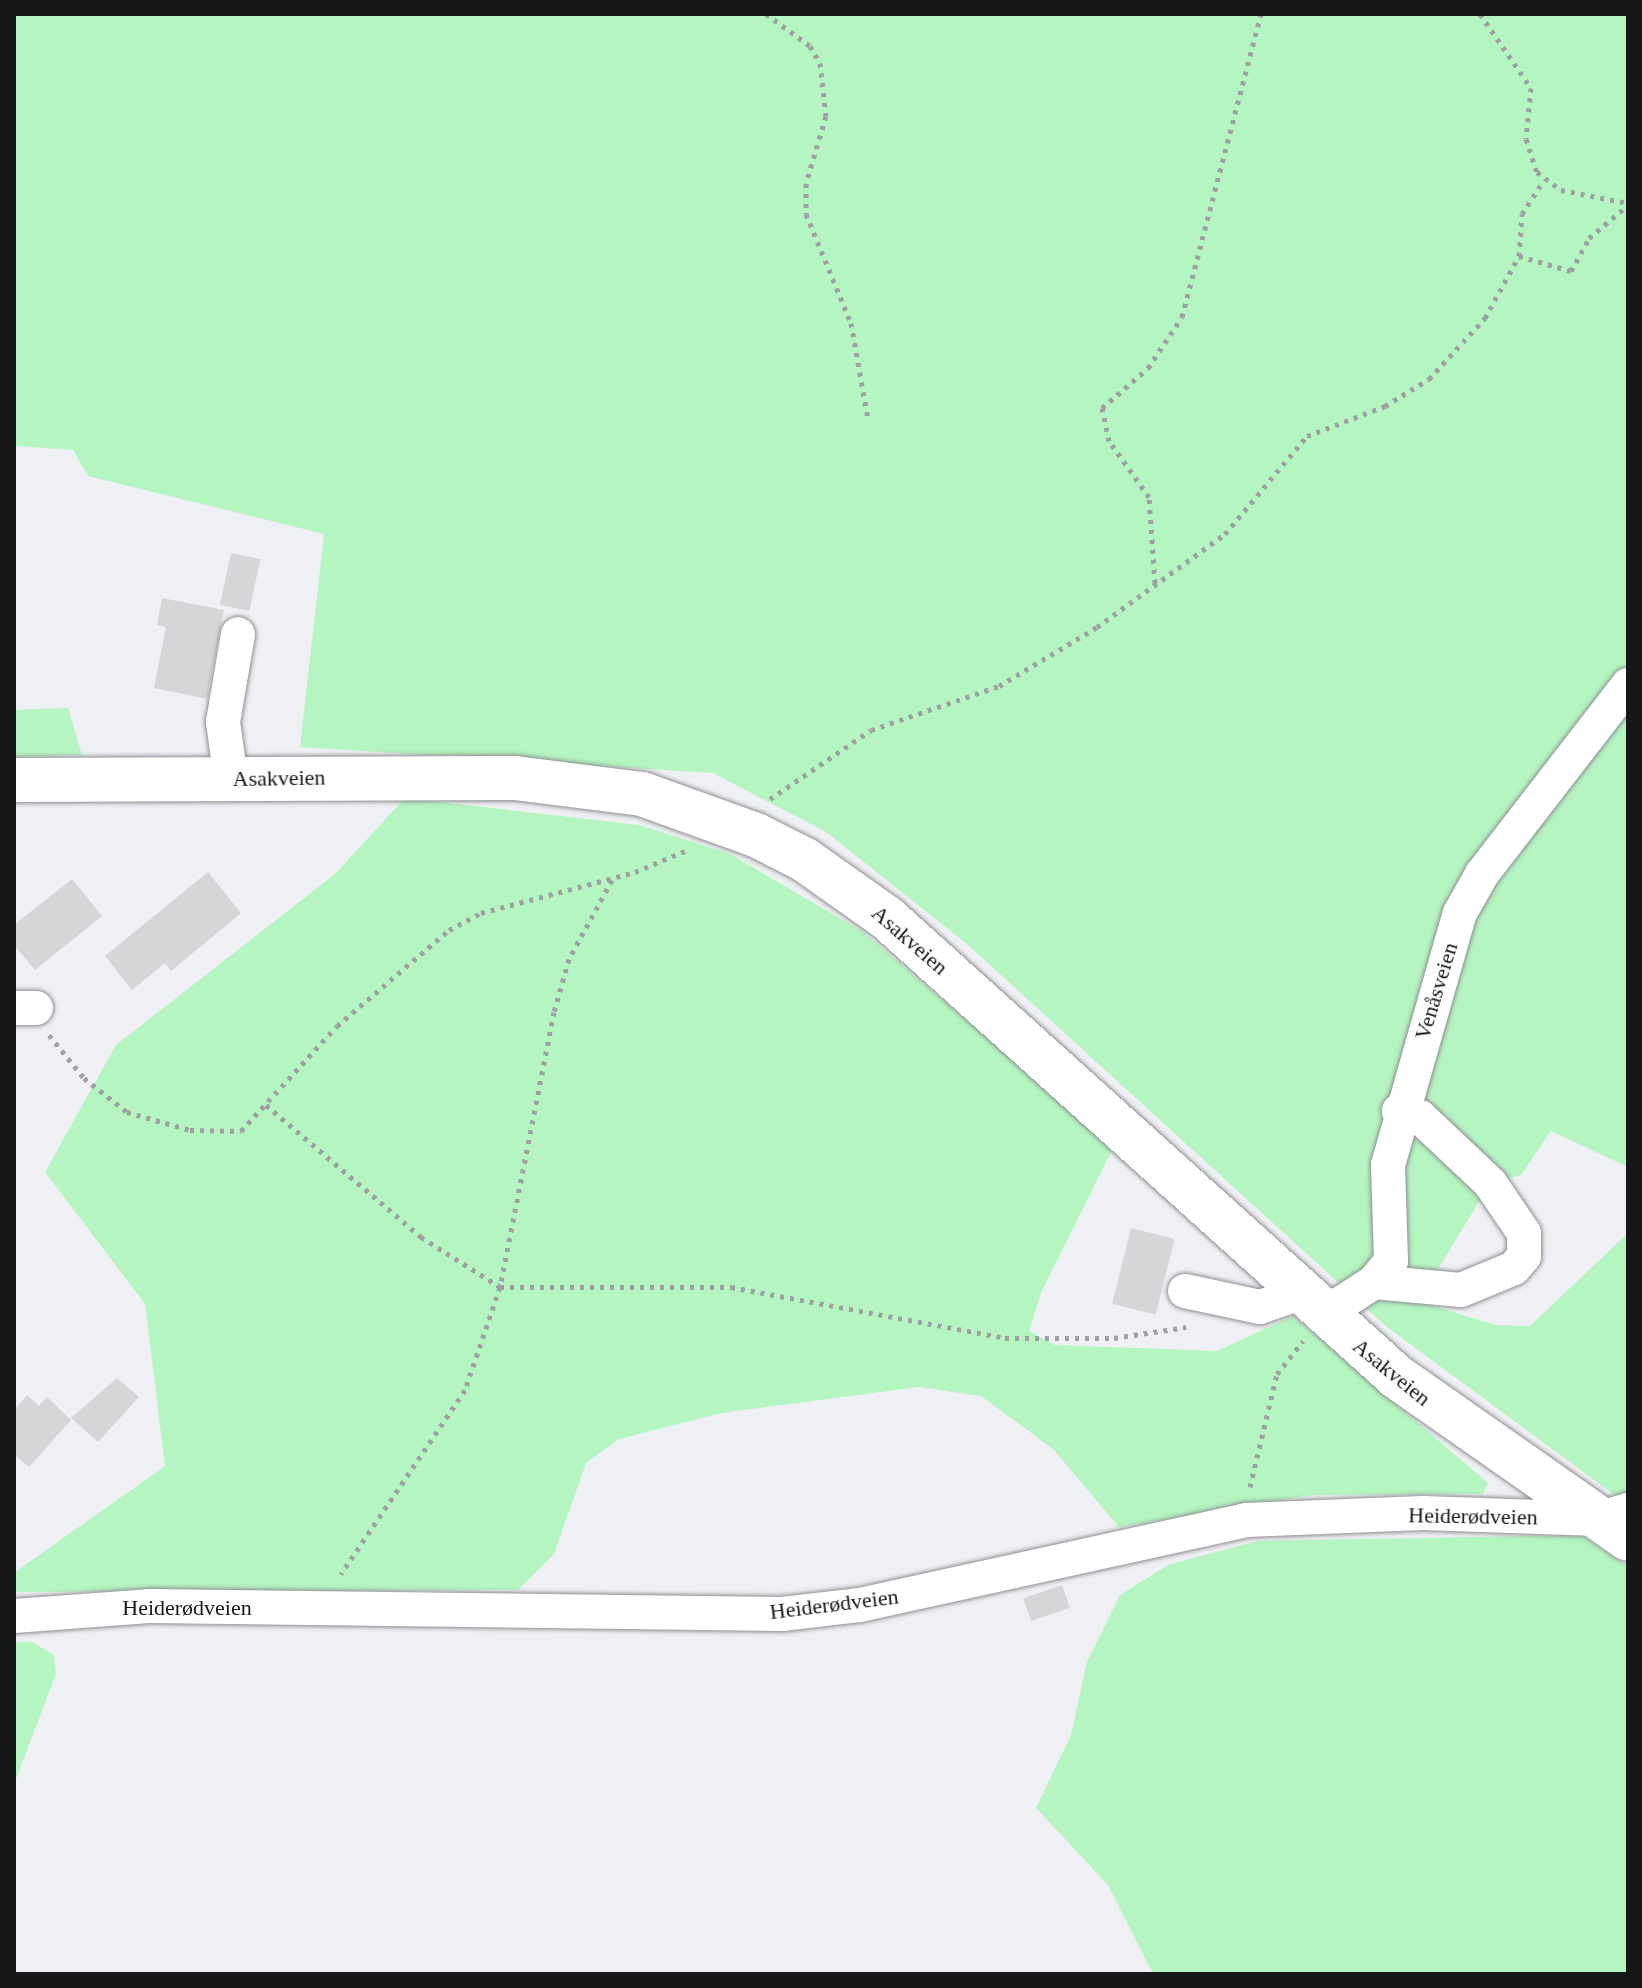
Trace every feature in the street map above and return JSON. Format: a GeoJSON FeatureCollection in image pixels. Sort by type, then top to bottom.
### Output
{"type":"FeatureCollection","features":[{"type":"Feature","properties":{"kind":"main road","name":"Asakveien"},"geometry":{"type":"LineString","coordinates":[[14,780],[447,776],[580,783],[642,794],[733,824],[805,860],[887,918],[1312,1304],[1442,1412],[1618,1523]]}},
{"type":"Feature","properties":{"kind":"street"},"geometry":{"type":"LineString","coordinates":[[231,779],[223,722],[238,634]]}},
{"type":"Feature","properties":{"kind":"street","name":"Venåsveien"},"geometry":{"type":"LineString","coordinates":[[1374,1282],[1391,1261],[1388,1165],[1399,1111],[1460,913],[1482,874],[1628,685]]}},
{"type":"Feature","properties":{"kind":"street"},"geometry":{"type":"LineString","coordinates":[[1185,1291],[1260,1307],[1312,1304],[1374,1282],[1461,1290],[1514,1268],[1524,1256],[1524,1233],[1490,1183],[1420,1117],[1399,1111]]}},
{"type":"Feature","properties":{"kind":"street","name":"Heiderødveien"},"geometry":{"type":"LineString","coordinates":[[14,1616],[149,1606],[782,1614],[860,1605],[1246,1520],[1423,1513],[1618,1523]]}},
{"type":"Feature","properties":{"kind":"path"},"geometry":{"type":"LineString","coordinates":[[766,14],[810,46],[820,63],[826,116],[806,183],[806,214],[851,323],[868,419]]}},
{"type":"Feature","properties":{"kind":"path"},"geometry":{"type":"LineString","coordinates":[[1155,584],[1149,497],[1109,441],[1102,408],[1148,368],[1182,317],[1261,14]]}},
{"type":"Feature","properties":{"kind":"path"},"geometry":{"type":"LineString","coordinates":[[1480,14],[1531,88],[1527,151],[1544,180],[1574,194],[1628,204]]}},
{"type":"Feature","properties":{"kind":"path"},"geometry":{"type":"LineString","coordinates":[[25,1008],[84,1078],[127,1112],[216,1134],[241,1131],[337,1026],[449,930],[497,909],[612,879],[670,859],[733,824],[837,749],[907,716],[999,686],[1097,627],[1225,534],[1307,436],[1385,406],[1429,379],[1485,318],[1519,256],[1522,214],[1544,180]]}},
{"type":"Feature","properties":{"kind":"path"},"geometry":{"type":"LineString","coordinates":[[1519,256],[1571,271],[1589,238],[1628,204]]}},
{"type":"Feature","properties":{"kind":"path"},"geometry":{"type":"LineString","coordinates":[[306,1608],[352,1564],[428,1452],[465,1390],[500,1287],[554,1012],[569,959],[612,879]]}},
{"type":"Feature","properties":{"kind":"path"},"geometry":{"type":"LineString","coordinates":[[266,1105],[421,1237],[500,1287],[731,1287],[1005,1338],[1114,1338],[1199,1323]]}},
{"type":"Feature","properties":{"kind":"path"},"geometry":{"type":"LineString","coordinates":[[1246,1520],[1277,1374],[1312,1304]]}},
{"type":"Feature","properties":{"kind":"green space"},"geometry":{"type":"Polygon","coordinates":[[[14,14],[1628,14],[1628,1167],[1551,1131],[1521,1175],[1490,1183],[1425,1291],[1424,1303],[1495,1325],[1530,1326],[1628,1233],[1628,1505],[1387,1327],[967,944],[826,832],[713,773],[300,747],[324,534],[88,476],[73,450],[14,446],[14,14]]]}},
{"type":"Feature","properties":{"kind":"green space"},"geometry":{"type":"Polygon","coordinates":[[[68,708],[82,755],[14,757],[14,710],[68,708]]]}},
{"type":"Feature","properties":{"kind":"green space"},"geometry":{"type":"Polygon","coordinates":[[[405,798],[639,825],[730,854],[863,932],[1114,1146],[1041,1293],[1029,1331],[1055,1345],[1217,1351],[1293,1316],[1488,1483],[1483,1494],[1313,1495],[1119,1527],[1053,1449],[981,1396],[919,1387],[721,1413],[619,1439],[586,1463],[554,1554],[518,1590],[14,1592],[14,1573],[165,1466],[145,1304],[45,1172],[116,1045],[335,874],[405,798]]]}},
{"type":"Feature","properties":{"kind":"green space"},"geometry":{"type":"Polygon","coordinates":[[[1581,1535],[1628,1566],[1628,1974],[1153,1974],[1108,1885],[1036,1808],[1071,1735],[1087,1662],[1120,1595],[1168,1565],[1257,1541],[1581,1535]]]}},
{"type":"Feature","properties":{"kind":"green space"},"geometry":{"type":"Polygon","coordinates":[[[14,1642],[32,1642],[54,1655],[56,1674],[14,1784],[14,1642]]]}},
{"type":"Feature","properties":{"kind":"building"},"geometry":{"type":"Polygon","coordinates":[[[231,553],[260,559],[249,611],[220,605],[231,553]]]}},
{"type":"Feature","properties":{"kind":"building"},"geometry":{"type":"Polygon","coordinates":[[[162,598],[224,610],[207,699],[154,688],[166,627],[157,625],[162,598]]]}},
{"type":"Feature","properties":{"kind":"building"},"geometry":{"type":"Polygon","coordinates":[[[208,872],[241,913],[171,971],[165,963],[132,990],[105,956],[208,872]]]}},
{"type":"Feature","properties":{"kind":"building"},"geometry":{"type":"Polygon","coordinates":[[[72,879],[102,916],[35,970],[14,945],[14,925],[72,879]]]}},
{"type":"Feature","properties":{"kind":"building"},"geometry":{"type":"Polygon","coordinates":[[[1131,1228],[1175,1239],[1156,1315],[1112,1304],[1131,1228]]]}},
{"type":"Feature","properties":{"kind":"building"},"geometry":{"type":"Polygon","coordinates":[[[117,1378],[139,1397],[98,1442],[71,1418],[117,1378]]]}},
{"type":"Feature","properties":{"kind":"building"},"geometry":{"type":"Polygon","coordinates":[[[27,1395],[39,1406],[47,1397],[71,1420],[29,1467],[14,1454],[14,1410],[27,1395]]]}},
{"type":"Feature","properties":{"kind":"building"},"geometry":{"type":"Polygon","coordinates":[[[1062,1585],[1070,1608],[1031,1621],[1023,1598],[1062,1585]]]}}]}
